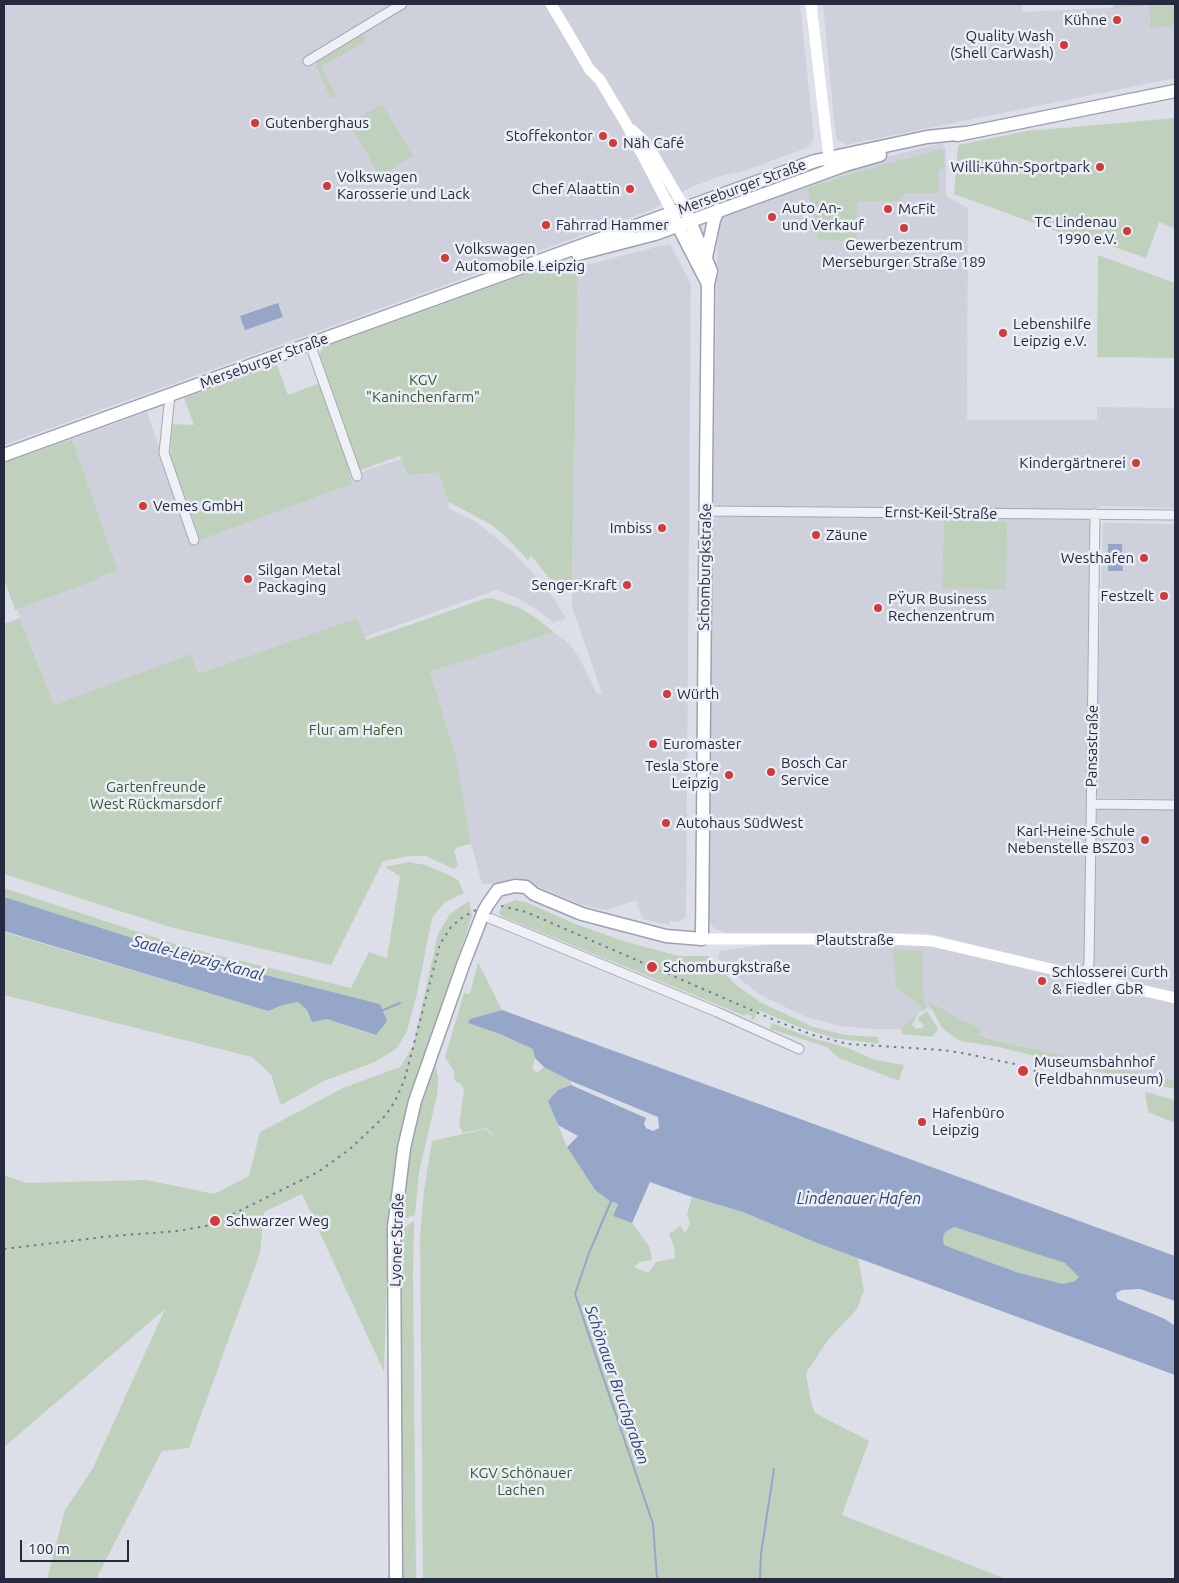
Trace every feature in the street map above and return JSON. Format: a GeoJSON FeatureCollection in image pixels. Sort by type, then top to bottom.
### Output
{"type":"FeatureCollection","features":[{"type":"Feature","properties":{"kind":"main road"},"geometry":{"type":"LineString","coordinates":[[551,4],[590,70],[600,80],[628,127],[672,212]]}},
{"type":"Feature","properties":{"kind":"main road"},"geometry":{"type":"LineString","coordinates":[[812,4],[830,164]]}},
{"type":"Feature","properties":{"kind":"main road","name":"Merseburger Straße"},"geometry":{"type":"LineString","coordinates":[[524,266],[625,242],[678,226],[830,164],[927,137],[965,133],[1175,91]]}},
{"type":"Feature","properties":{"kind":"main road"},"geometry":{"type":"LineString","coordinates":[[628,127],[650,149],[684,207]]}},
{"type":"Feature","properties":{"kind":"main road","name":"Merseburger Straße"},"geometry":{"type":"LineString","coordinates":[[4,454],[815,161],[830,164]]}},
{"type":"Feature","properties":{"kind":"main road","name":"Schomburgkstraße"},"geometry":{"type":"LineString","coordinates":[[684,207],[711,271],[708,284],[702,940]]}},
{"type":"Feature","properties":{"kind":"main road"},"geometry":{"type":"LineString","coordinates":[[706,257],[718,210]]}},
{"type":"Feature","properties":{"kind":"main road","name":"Schomburgkstraße"},"geometry":{"type":"LineString","coordinates":[[672,212],[708,284]]}},
{"type":"Feature","properties":{"kind":"main road","name":"Plautstraße"},"geometry":{"type":"LineString","coordinates":[[486,908],[498,890],[506,886],[526,887],[534,894],[582,914],[672,937],[702,940],[932,941],[1175,998]]}},
{"type":"Feature","properties":{"kind":"main road","name":"Lyoner Straße"},"geometry":{"type":"LineString","coordinates":[[396,1579],[394,1226],[404,1148],[415,1101],[486,908]]}},
{"type":"Feature","properties":{"kind":"street"},"geometry":{"type":"LineString","coordinates":[[308,61],[402,4]]}},
{"type":"Feature","properties":{"kind":"street"},"geometry":{"type":"LineString","coordinates":[[310,344],[357,476]]}},
{"type":"Feature","properties":{"kind":"street"},"geometry":{"type":"LineString","coordinates":[[170,394],[164,453],[194,540]]}},
{"type":"Feature","properties":{"kind":"street","name":"Ernst-Keil-Straße"},"geometry":{"type":"LineString","coordinates":[[706,511],[1175,515]]}},
{"type":"Feature","properties":{"kind":"street","name":"Pansastraße"},"geometry":{"type":"LineString","coordinates":[[1086,977],[1089,964],[1095,514]]}},
{"type":"Feature","properties":{"kind":"street"},"geometry":{"type":"LineString","coordinates":[[1092,804],[1175,805]]}},
{"type":"Feature","properties":{"kind":"street"},"geometry":{"type":"LineString","coordinates":[[486,908],[799,1049]]}},
{"type":"Feature","properties":{"kind":"shaded area"},"geometry":{"type":"Polygon","coordinates":[[[4,4],[800,4],[814,138],[809,146],[804,149],[744,171],[721,176],[691,187],[652,210],[4,445],[4,4]]]}},
{"type":"Feature","properties":{"kind":"shaded area"},"geometry":{"type":"Polygon","coordinates":[[[823,4],[1022,4],[1023,12],[1149,6],[1150,28],[1175,27],[1175,78],[845,145],[836,139],[823,4]]]}},
{"type":"Feature","properties":{"kind":"shaded area"},"geometry":{"type":"Polygon","coordinates":[[[943,143],[946,151],[946,196],[968,208],[967,420],[1097,420],[1097,407],[1175,408],[1175,508],[1098,506],[1097,509],[1076,512],[720,507],[714,504],[718,215],[855,165],[943,143]]]}},
{"type":"Feature","properties":{"kind":"shaded area"},"geometry":{"type":"Polygon","coordinates":[[[669,244],[691,284],[686,916],[679,922],[670,921],[669,925],[643,919],[636,900],[607,910],[578,903],[532,884],[513,880],[496,884],[482,884],[471,844],[456,756],[430,672],[554,632],[569,644],[579,657],[597,694],[602,693],[572,607],[578,267],[669,244]]]}},
{"type":"Feature","properties":{"kind":"shaded area"},"geometry":{"type":"Polygon","coordinates":[[[147,412],[192,542],[352,484],[349,476],[401,459],[407,475],[438,473],[449,502],[448,508],[476,522],[511,550],[546,587],[566,618],[554,623],[536,609],[515,597],[496,590],[365,637],[357,618],[198,675],[190,655],[54,705],[17,609],[97,580],[97,578],[118,570],[72,439],[147,412]]]}},
{"type":"Feature","properties":{"kind":"shaded area"},"geometry":{"type":"Polygon","coordinates":[[[723,514],[1086,518],[1091,525],[1085,963],[1077,970],[927,933],[728,933],[719,931],[712,926],[709,917],[712,522],[716,516],[723,514]]]}},
{"type":"Feature","properties":{"kind":"shaded area"},"geometry":{"type":"Polygon","coordinates":[[[1103,523],[1175,524],[1175,799],[1099,798],[1095,791],[1103,523]]]}},
{"type":"Feature","properties":{"kind":"shaded area"},"geometry":{"type":"Polygon","coordinates":[[[1100,808],[1175,809],[1175,992],[1100,975],[1094,965],[1096,812],[1100,808]]]}},
{"type":"Feature","properties":{"kind":"shaded area"},"geometry":{"type":"Polygon","coordinates":[[[773,944],[909,944],[935,947],[1175,1003],[1175,1082],[997,1041],[969,1031],[933,1009],[923,1008],[901,1029],[841,1026],[806,1017],[764,997],[743,982],[718,958],[720,951],[773,944]]]}},
{"type":"Feature","properties":{"kind":"green space"},"geometry":{"type":"Polygon","coordinates":[[[1113,4],[1175,4],[1175,27],[1150,28],[1149,6],[1113,8],[1113,4]]]}},
{"type":"Feature","properties":{"kind":"green space"},"geometry":{"type":"Polygon","coordinates":[[[363,35],[366,41],[321,67],[336,95],[333,98],[330,97],[316,67],[317,61],[363,35]]]}},
{"type":"Feature","properties":{"kind":"green space"},"geometry":{"type":"Polygon","coordinates":[[[382,104],[413,156],[380,176],[349,123],[382,104]]]}},
{"type":"Feature","properties":{"kind":"green space","name":"Willi-Kühn-Sportpark"},"geometry":{"type":"Polygon","coordinates":[[[1175,118],[1175,229],[1159,222],[1146,258],[1094,240],[1092,244],[954,194],[958,145],[1028,131],[1175,118]]]}},
{"type":"Feature","properties":{"kind":"green space"},"geometry":{"type":"Polygon","coordinates":[[[942,149],[944,152],[944,169],[939,170],[938,193],[905,193],[899,201],[857,201],[856,242],[818,239],[808,188],[942,149]]]}},
{"type":"Feature","properties":{"kind":"green space"},"geometry":{"type":"Polygon","coordinates":[[[1098,255],[1175,283],[1175,358],[1097,357],[1098,255]]]}},
{"type":"Feature","properties":{"kind":"green space","name":"KGV \"Kaninchenfarm\""},"geometry":{"type":"Polygon","coordinates":[[[558,266],[578,267],[572,586],[555,586],[531,555],[528,560],[502,533],[490,524],[449,502],[438,473],[407,475],[400,456],[349,474],[352,484],[200,540],[170,456],[172,424],[194,425],[184,398],[277,365],[288,395],[328,380],[319,355],[324,347],[526,274],[558,266]]]}},
{"type":"Feature","properties":{"kind":"green space"},"geometry":{"type":"Polygon","coordinates":[[[72,439],[118,570],[97,578],[97,580],[15,610],[4,579],[4,463],[72,439]]]}},
{"type":"Feature","properties":{"kind":"green space"},"geometry":{"type":"Polygon","coordinates":[[[944,521],[1007,522],[1006,589],[942,588],[944,521]]]}},
{"type":"Feature","properties":{"kind":"green space","name":"Gartenfreunde West Rückmarsdorf"},"geometry":{"type":"Polygon","coordinates":[[[492,598],[520,608],[554,632],[430,672],[456,756],[471,844],[458,847],[454,851],[458,866],[454,869],[426,856],[410,856],[383,861],[331,965],[170,927],[4,874],[4,629],[6,628],[4,624],[20,618],[54,705],[191,654],[198,674],[357,618],[366,640],[484,599],[492,598]]]}},
{"type":"Feature","properties":{"kind":"green space"},"geometry":{"type":"Polygon","coordinates":[[[409,862],[425,865],[451,876],[458,880],[464,893],[444,903],[432,918],[417,994],[407,1031],[397,1048],[377,1061],[324,1081],[281,1105],[271,1075],[252,1057],[4,995],[4,932],[268,1011],[298,1002],[307,1010],[327,1019],[375,1035],[380,1004],[179,953],[14,901],[4,897],[4,888],[181,946],[351,988],[369,952],[387,958],[400,876],[385,867],[409,862]]]}},
{"type":"Feature","properties":{"kind":"green space"},"geometry":{"type":"Polygon","coordinates":[[[516,900],[626,942],[679,956],[708,956],[735,984],[760,1002],[813,1027],[846,1035],[878,1037],[879,1044],[833,1038],[796,1026],[758,1010],[754,1020],[751,1019],[752,1016],[746,1014],[745,1016],[501,916],[499,912],[503,905],[516,900]]]}},
{"type":"Feature","properties":{"kind":"green space"},"geometry":{"type":"Polygon","coordinates":[[[469,901],[472,916],[412,1092],[389,1209],[384,1372],[302,1194],[264,1212],[260,1253],[189,1448],[162,1451],[96,1579],[47,1579],[65,1510],[93,1468],[165,1309],[4,1447],[4,1175],[26,1183],[147,1180],[214,1194],[249,1176],[260,1132],[343,1088],[400,1067],[413,1046],[438,934],[450,914],[469,901]]]}},
{"type":"Feature","properties":{"kind":"green space"},"geometry":{"type":"Polygon","coordinates":[[[893,949],[922,951],[924,1002],[926,1009],[918,1013],[912,1025],[916,1029],[922,1028],[924,1025],[918,1020],[927,1011],[938,1029],[932,1037],[902,1034],[901,1029],[923,1008],[896,987],[893,949]]]}},
{"type":"Feature","properties":{"kind":"green space","name":"KGV Schönauer Lachen"},"geometry":{"type":"Polygon","coordinates":[[[478,962],[502,1010],[470,1019],[469,1023],[533,1049],[535,1058],[532,1069],[537,1073],[544,1067],[571,1081],[571,1085],[558,1090],[548,1101],[567,1147],[595,1190],[610,1201],[618,1204],[613,1216],[632,1223],[649,1246],[652,1260],[640,1262],[634,1267],[648,1273],[656,1262],[675,1258],[674,1246],[669,1234],[680,1226],[685,1233],[690,1224],[687,1214],[692,1197],[743,1212],[858,1258],[864,1291],[857,1309],[828,1340],[806,1373],[815,1413],[869,1441],[842,1515],[1006,1579],[423,1579],[420,1236],[424,1190],[432,1141],[486,1129],[499,1142],[487,1128],[463,1133],[459,1125],[464,1089],[461,1084],[454,1080],[454,1071],[445,1057],[464,993],[470,994],[478,962]]]}},
{"type":"Feature","properties":{"kind":"green space"},"geometry":{"type":"Polygon","coordinates":[[[927,1000],[957,1018],[982,1029],[979,1035],[997,1041],[1175,1081],[1175,1089],[999,1047],[960,1041],[945,1031],[927,1000]]]}},
{"type":"Feature","properties":{"kind":"green space"},"geometry":{"type":"Polygon","coordinates":[[[772,1023],[812,1038],[848,1048],[875,1060],[904,1065],[899,1081],[839,1058],[827,1047],[770,1029],[772,1023]]]}},
{"type":"Feature","properties":{"kind":"green space"},"geometry":{"type":"Polygon","coordinates":[[[435,1060],[438,1080],[437,1095],[419,1172],[415,1215],[403,1219],[402,1194],[410,1148],[419,1108],[435,1060]]]}},
{"type":"Feature","properties":{"kind":"green space"},"geometry":{"type":"Polygon","coordinates":[[[1145,1092],[1175,1100],[1175,1123],[1148,1112],[1145,1092]]]}},
{"type":"Feature","properties":{"kind":"green space"},"geometry":{"type":"Polygon","coordinates":[[[414,1221],[416,1579],[401,1579],[400,1231],[414,1221]]]}},
{"type":"Feature","properties":{"kind":"green space"},"geometry":{"type":"Polygon","coordinates":[[[954,1227],[1043,1255],[1041,1243],[1098,1281],[1063,1284],[1016,1272],[944,1245],[945,1231],[954,1227]]]}},
{"type":"Feature","properties":{"kind":"water"},"geometry":{"type":"Polygon","coordinates":[[[278,303],[283,317],[245,330],[240,316],[278,303]]]}},
{"type":"Feature","properties":{"kind":"water"},"geometry":{"type":"Polygon","coordinates":[[[1108,544],[1122,544],[1123,571],[1108,571],[1108,544]]]}},
{"type":"Feature","properties":{"kind":"water","name":"Saale-Leipzig-Kanal"},"geometry":{"type":"Polygon","coordinates":[[[4,897],[179,953],[380,1004],[387,1021],[376,1035],[327,1019],[312,1022],[307,1010],[298,1002],[268,1011],[4,931],[4,897]]]}},
{"type":"Feature","properties":{"kind":"water","name":"Lindenauer Hafen"},"geometry":{"type":"Polygon","coordinates":[[[502,1010],[1175,1256],[1175,1301],[1140,1289],[1122,1290],[1116,1293],[1117,1299],[1165,1319],[1175,1326],[1175,1375],[817,1243],[743,1212],[650,1182],[632,1223],[613,1216],[618,1204],[610,1201],[595,1190],[567,1147],[578,1136],[558,1125],[548,1101],[558,1090],[571,1085],[646,1118],[644,1124],[646,1128],[653,1131],[659,1128],[658,1117],[571,1081],[544,1067],[535,1058],[533,1049],[500,1034],[468,1023],[470,1019],[502,1010]],[[954,1227],[945,1232],[943,1238],[944,1245],[1016,1272],[1063,1284],[1075,1281],[1079,1277],[1065,1263],[954,1227]]]}},
{"type":"Feature","properties":{"kind":"waterway"},"geometry":{"type":"LineString","coordinates":[[381,1011],[400,1003]]}},
{"type":"Feature","properties":{"kind":"waterway","name":"Schönauer Bruchgraben"},"geometry":{"type":"LineString","coordinates":[[612,1199],[589,1253],[575,1294],[653,1524],[657,1579]]}},
{"type":"Feature","properties":{"kind":"waterway"},"geometry":{"type":"LineString","coordinates":[[760,1579],[761,1554],[774,1469]]}},
{"type":"Feature","properties":{"kind":"railway"},"geometry":{"type":"LineString","coordinates":[[501,906],[526,912],[813,1035],[848,1044],[962,1053],[1015,1064],[1067,1082],[1094,1085]]}},
{"type":"Feature","properties":{"kind":"railway"},"geometry":{"type":"LineString","coordinates":[[4,1249],[112,1236],[178,1231],[206,1226],[318,1172],[350,1149],[386,1115],[395,1101],[404,1081],[440,944],[451,927],[463,917],[476,910]]}},
{"type":"Feature","properties":{"kind":"place","name":"Kühne"},"geometry":{"type":"Point","coordinates":[1117,20]}},
{"type":"Feature","properties":{"kind":"place","name":"Quality Wash (Shell CarWash)"},"geometry":{"type":"Point","coordinates":[1064,45]}},
{"type":"Feature","properties":{"kind":"place","name":"Gutenberghaus"},"geometry":{"type":"Point","coordinates":[255,123]}},
{"type":"Feature","properties":{"kind":"place","name":"Stoffekontor"},"geometry":{"type":"Point","coordinates":[603,136]}},
{"type":"Feature","properties":{"kind":"place","name":"Näh Café"},"geometry":{"type":"Point","coordinates":[613,143]}},
{"type":"Feature","properties":{"kind":"place","name":"Willi-Kühn-Sportpark"},"geometry":{"type":"Point","coordinates":[1100,167]}},
{"type":"Feature","properties":{"kind":"place","name":"Volkswagen Karosserie und Lack"},"geometry":{"type":"Point","coordinates":[327,186]}},
{"type":"Feature","properties":{"kind":"place","name":"Chef Alaattin"},"geometry":{"type":"Point","coordinates":[630,189]}},
{"type":"Feature","properties":{"kind":"place","name":"McFit"},"geometry":{"type":"Point","coordinates":[888,209]}},
{"type":"Feature","properties":{"kind":"place","name":"Auto An- und Verkauf"},"geometry":{"type":"Point","coordinates":[772,217]}},
{"type":"Feature","properties":{"kind":"place","name":"Fahrrad Hammer"},"geometry":{"type":"Point","coordinates":[546,225]}},
{"type":"Feature","properties":{"kind":"place","name":"Gewerbezentrum Merseburger Straße 189"},"geometry":{"type":"Point","coordinates":[904,228]}},
{"type":"Feature","properties":{"kind":"place","name":"TC Lindenau 1990 e.V."},"geometry":{"type":"Point","coordinates":[1127,231]}},
{"type":"Feature","properties":{"kind":"place","name":"Volkswagen Automobile Leipzig"},"geometry":{"type":"Point","coordinates":[445,258]}},
{"type":"Feature","properties":{"kind":"place","name":"Lebenshilfe Leipzig e.V."},"geometry":{"type":"Point","coordinates":[1003,333]}},
{"type":"Feature","properties":{"kind":"place","name":"Kindergärtnerei"},"geometry":{"type":"Point","coordinates":[1136,463]}},
{"type":"Feature","properties":{"kind":"place","name":"Vemes GmbH"},"geometry":{"type":"Point","coordinates":[143,506]}},
{"type":"Feature","properties":{"kind":"place","name":"Imbiss"},"geometry":{"type":"Point","coordinates":[662,528]}},
{"type":"Feature","properties":{"kind":"place","name":"Zäune"},"geometry":{"type":"Point","coordinates":[816,535]}},
{"type":"Feature","properties":{"kind":"place","name":"Westhafen"},"geometry":{"type":"Point","coordinates":[1144,558]}},
{"type":"Feature","properties":{"kind":"place","name":"Silgan Metal Packaging"},"geometry":{"type":"Point","coordinates":[248,579]}},
{"type":"Feature","properties":{"kind":"place","name":"Senger-Kraft"},"geometry":{"type":"Point","coordinates":[627,585]}},
{"type":"Feature","properties":{"kind":"place","name":"Festzelt"},"geometry":{"type":"Point","coordinates":[1164,596]}},
{"type":"Feature","properties":{"kind":"place","name":"PŸUR Business Rechenzentrum"},"geometry":{"type":"Point","coordinates":[878,608]}},
{"type":"Feature","properties":{"kind":"place","name":"Würth"},"geometry":{"type":"Point","coordinates":[667,694]}},
{"type":"Feature","properties":{"kind":"place","name":"Euromaster"},"geometry":{"type":"Point","coordinates":[653,744]}},
{"type":"Feature","properties":{"kind":"place","name":"Bosch Car Service"},"geometry":{"type":"Point","coordinates":[771,772]}},
{"type":"Feature","properties":{"kind":"place","name":"Tesla Store Leipzig"},"geometry":{"type":"Point","coordinates":[729,775]}},
{"type":"Feature","properties":{"kind":"place","name":"Autohaus SüdWest"},"geometry":{"type":"Point","coordinates":[666,823]}},
{"type":"Feature","properties":{"kind":"place","name":"Karl-Heine-Schule Nebenstelle BSZ03"},"geometry":{"type":"Point","coordinates":[1145,840]}},
{"type":"Feature","properties":{"kind":"place","name":"Schomburgkstraße"},"geometry":{"type":"Point","coordinates":[652,967]}},
{"type":"Feature","properties":{"kind":"place","name":"Schlosserei Curth & Fiedler GbR"},"geometry":{"type":"Point","coordinates":[1042,981]}},
{"type":"Feature","properties":{"kind":"place","name":"Museumsbahnhof (Feldbahnmuseum)"},"geometry":{"type":"Point","coordinates":[1023,1071]}},
{"type":"Feature","properties":{"kind":"place","name":"Hafenbüro Leipzig"},"geometry":{"type":"Point","coordinates":[922,1122]}},
{"type":"Feature","properties":{"kind":"place","name":"Schwarzer Weg"},"geometry":{"type":"Point","coordinates":[215,1221]}},
{"type":"Feature","properties":{"kind":"park label","name":"Flur am Hafen"},"geometry":{"type":"Point","coordinates":[356,730]}}]}
